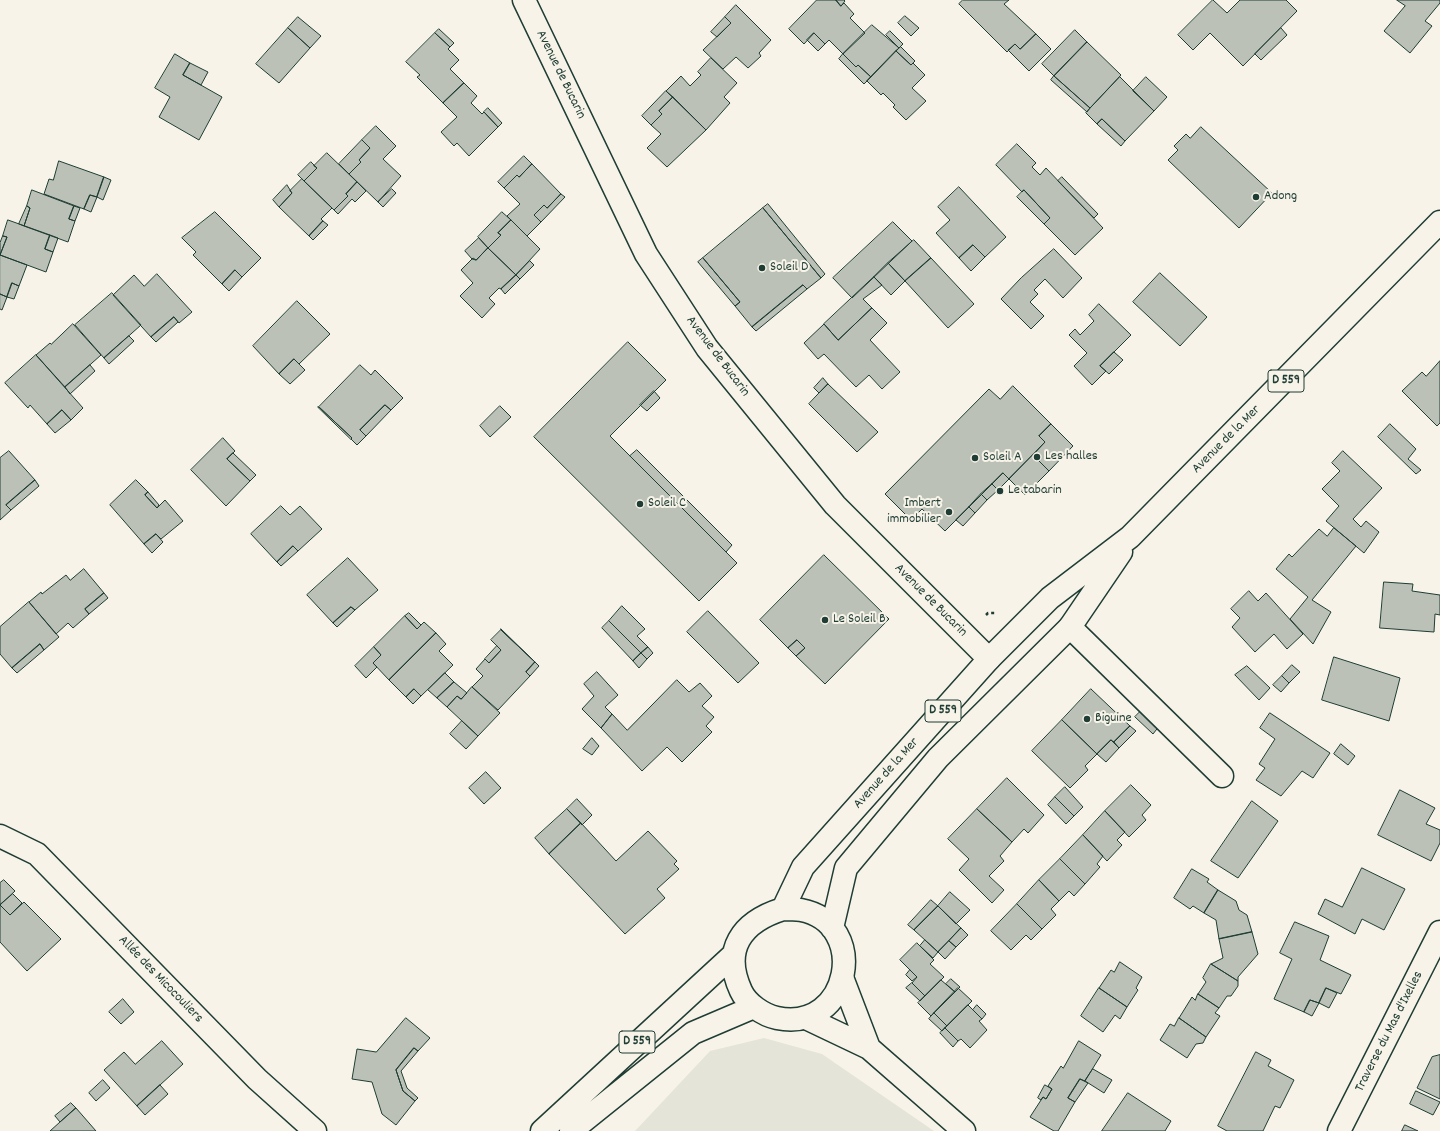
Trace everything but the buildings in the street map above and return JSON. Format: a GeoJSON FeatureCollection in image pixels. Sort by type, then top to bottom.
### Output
{"type":"FeatureCollection","features":[{"type":"Feature","properties":{"kind":"main road","name":"Avenue de Bucarin"},"geometry":{"type":"LineString","coordinates":[[524,0],[646,254],[707,348],[835,505],[989,660]]}},
{"type":"Feature","properties":{"kind":"main road","name":"Avenue de la Mer"},"geometry":{"type":"LineString","coordinates":[[782,909],[803,867],[989,660],[1050,598],[1130,537],[1440,222]]}},
{"type":"Feature","properties":{"kind":"main road","name":"Avenue de la Mer"},"geometry":{"type":"LineString","coordinates":[[832,928],[846,868],[938,758],[1070,627],[1130,537]]}},
{"type":"Feature","properties":{"kind":"main road"},"geometry":{"type":"LineString","coordinates":[[1070,627],[1222,776]]}},
{"type":"Feature","properties":{"kind":"main road","name":"Allée des Micocouliers"},"geometry":{"type":"LineString","coordinates":[[0,836],[37,854],[257,1079],[316,1131]]}},
{"type":"Feature","properties":{"kind":"main road"},"geometry":{"type":"LineString","coordinates":[[782,909],[801,910],[818,916],[832,928],[841,944],[845,962],[843,980],[835,996],[822,1009],[806,1018],[788,1020],[770,1016],[754,1007],[742,994],[735,976],[733,955],[750,926],[765,915],[782,909]]}},
{"type":"Feature","properties":{"kind":"main road","name":"Traverse du Mas d'Ixelles"},"geometry":{"type":"LineString","coordinates":[[1339,1131],[1440,932]]}},
{"type":"Feature","properties":{"kind":"main road","name":"D 559"},"geometry":{"type":"LineString","coordinates":[[542,1131],[733,955]]}},
{"type":"Feature","properties":{"kind":"main road"},"geometry":{"type":"LineString","coordinates":[[843,980],[869,1048]]}},
{"type":"Feature","properties":{"kind":"main road","name":"D 559"},"geometry":{"type":"LineString","coordinates":[[571,1131],[693,1033],[754,1007]]}},
{"type":"Feature","properties":{"kind":"main road"},"geometry":{"type":"LineString","coordinates":[[806,1018],[869,1048],[964,1131]]}},
{"type":"Feature","properties":{"kind":"shaded area"},"geometry":{"type":"Polygon","coordinates":[[[764,1038],[822,1054],[934,1131],[635,1131],[710,1051],[764,1038]]]}},
{"type":"Feature","properties":{"kind":"place","name":"Adong"},"geometry":{"type":"Point","coordinates":[1256,197]}},
{"type":"Feature","properties":{"kind":"place","name":"Soleil D"},"geometry":{"type":"Point","coordinates":[762,268]}},
{"type":"Feature","properties":{"kind":"place","name":"Les halles"},"geometry":{"type":"Point","coordinates":[1037,457]}},
{"type":"Feature","properties":{"kind":"place","name":"Soleil A"},"geometry":{"type":"Point","coordinates":[975,458]}},
{"type":"Feature","properties":{"kind":"place","name":"Le tabarin"},"geometry":{"type":"Point","coordinates":[1000,491]}},
{"type":"Feature","properties":{"kind":"place","name":"Soleil C"},"geometry":{"type":"Point","coordinates":[640,504]}},
{"type":"Feature","properties":{"kind":"place","name":"Imbert immobilier"},"geometry":{"type":"Point","coordinates":[949,512]}},
{"type":"Feature","properties":{"kind":"place","name":"Le Soleil B"},"geometry":{"type":"Point","coordinates":[825,620]}},
{"type":"Feature","properties":{"kind":"place","name":"Biguine"},"geometry":{"type":"Point","coordinates":[1087,719]}}]}
